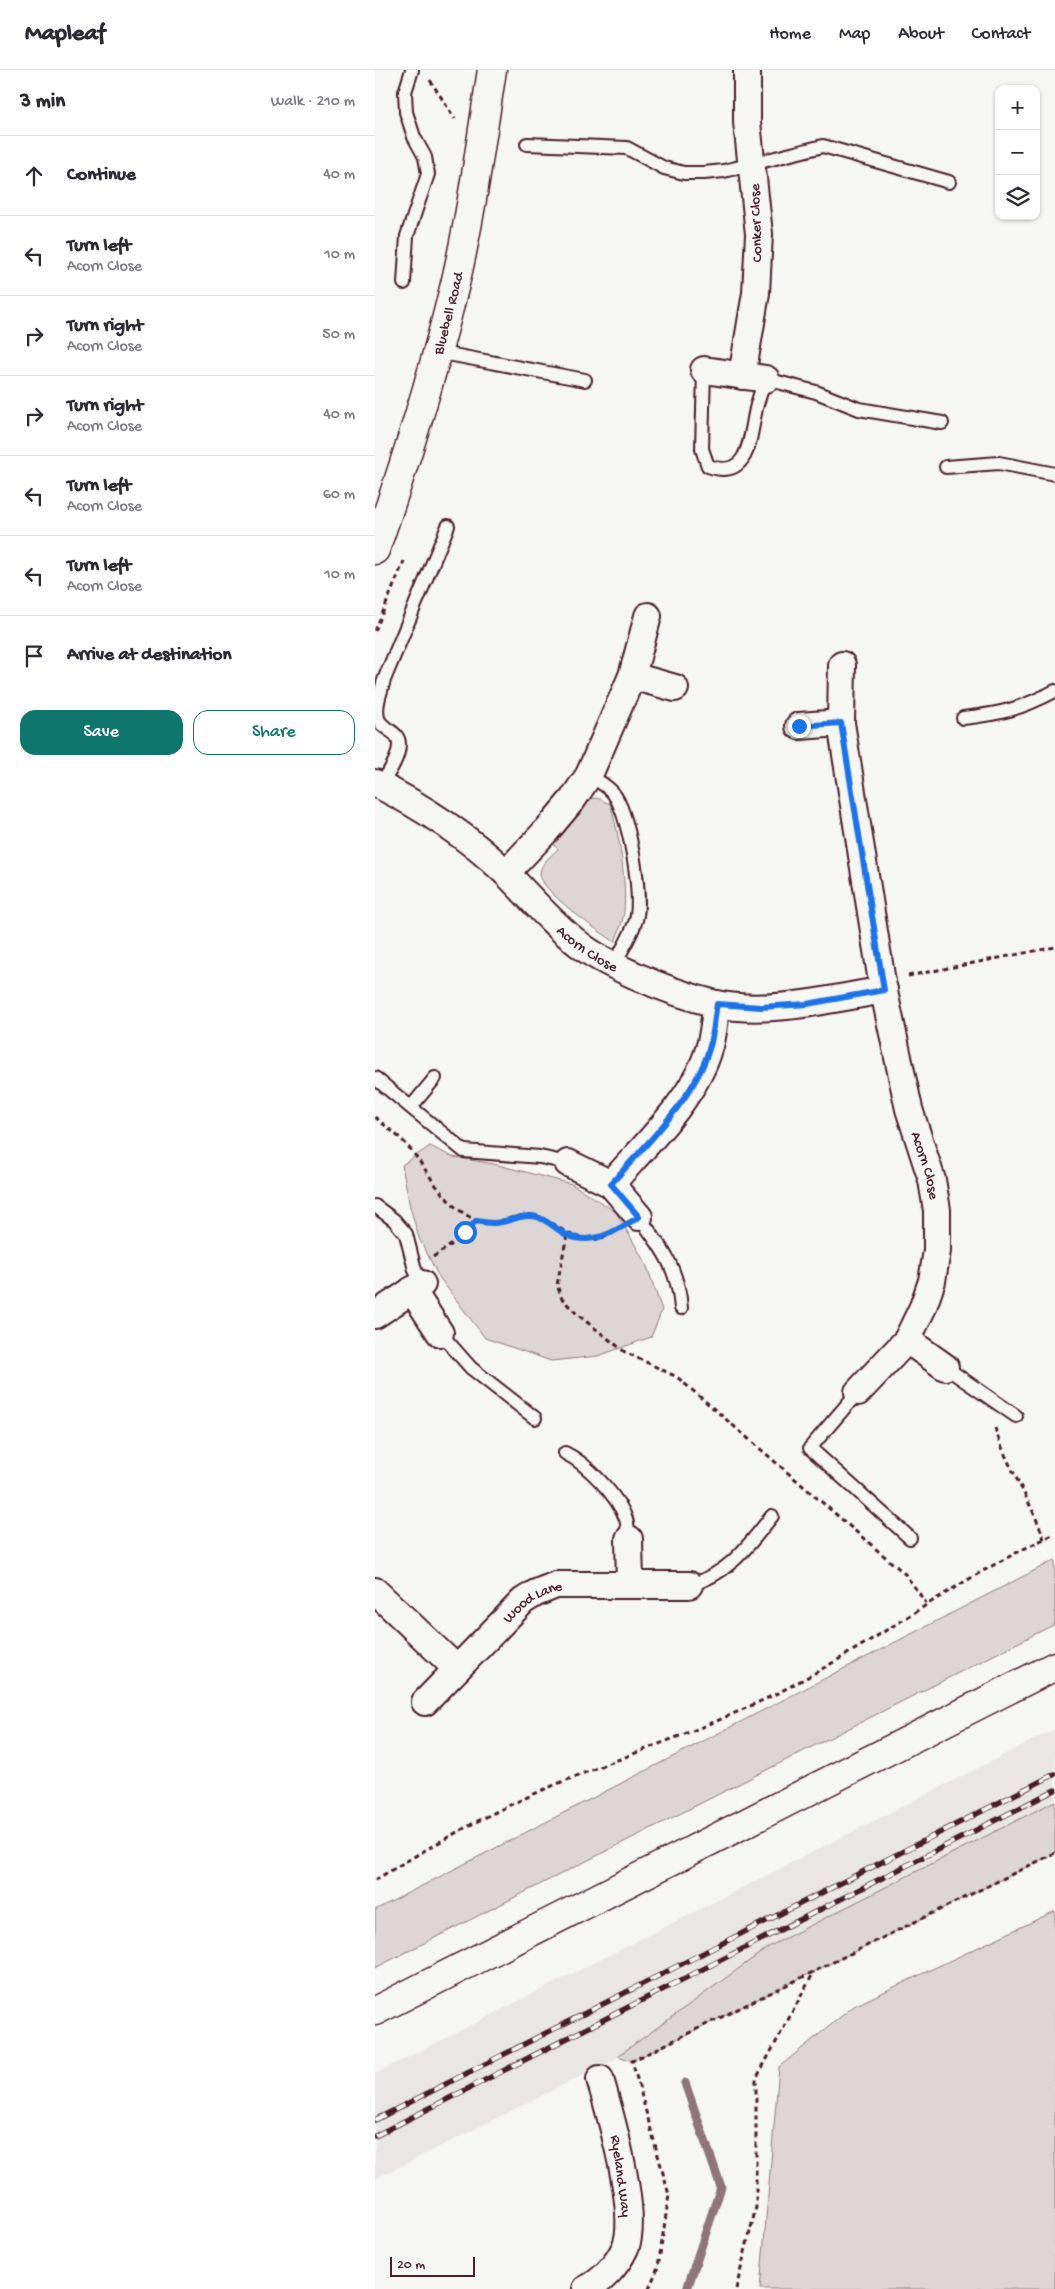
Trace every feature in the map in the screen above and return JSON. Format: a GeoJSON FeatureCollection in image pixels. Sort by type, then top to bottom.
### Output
{"type":"FeatureCollection","features":[{"type":"Feature","properties":{"kind":"main road","name":"Bluebell Road"},"geometry":{"type":"LineString","coordinates":[[375,550],[412,442],[456,279],[475,183],[492,70]]}},
{"type":"Feature","properties":{"kind":"main road"},"geometry":{"type":"LineString","coordinates":[[375,2011],[1055,1666]]}},
{"type":"Feature","properties":{"kind":"street","name":"Conker Close"},"geometry":{"type":"LineString","coordinates":[[747,70],[747,122],[759,234],[754,377]]}},
{"type":"Feature","properties":{"kind":"street"},"geometry":{"type":"LineString","coordinates":[[704,370],[754,377]]}},
{"type":"Feature","properties":{"kind":"street"},"geometry":{"type":"LineString","coordinates":[[505,873],[547,830],[573,799],[589,775],[633,676],[648,616]]}},
{"type":"Feature","properties":{"kind":"street","name":"Acorn Close"},"geometry":{"type":"LineString","coordinates":[[843,666],[841,723],[883,986],[909,1109],[932,1180],[937,1210],[937,1251],[932,1281],[923,1307],[907,1340],[858,1392]]}},
{"type":"Feature","properties":{"kind":"street"},"geometry":{"type":"LineString","coordinates":[[633,676],[675,688]]}},
{"type":"Feature","properties":{"kind":"street"},"geometry":{"type":"LineString","coordinates":[[799,726],[841,723]]}},
{"type":"Feature","properties":{"kind":"street","name":"Acorn Close"},"geometry":{"type":"LineString","coordinates":[[377,788],[426,810],[462,834],[505,873],[549,918],[585,949],[655,985],[717,1004],[761,1007],[807,1004],[883,986]]}},
{"type":"Feature","properties":{"kind":"street"},"geometry":{"type":"LineString","coordinates":[[611,1184],[673,1110],[700,1073],[710,1048],[717,1004]]}},
{"type":"Feature","properties":{"kind":"street"},"geometry":{"type":"LineString","coordinates":[[568,1164],[611,1184],[639,1217]]}},
{"type":"Feature","properties":{"kind":"street"},"geometry":{"type":"LineString","coordinates":[[375,1315],[416,1281],[440,1333]]}},
{"type":"Feature","properties":{"kind":"street"},"geometry":{"type":"LineString","coordinates":[[907,1340],[945,1367]]}},
{"type":"Feature","properties":{"kind":"street"},"geometry":{"type":"LineString","coordinates":[[629,1539],[630,1585]]}},
{"type":"Feature","properties":{"kind":"street","name":"Wood Lane"},"geometry":{"type":"LineString","coordinates":[[425,1702],[523,1601],[536,1593],[556,1585],[689,1585]]}},
{"type":"Feature","properties":{"kind":"street"},"geometry":{"type":"LineString","coordinates":[[375,1591],[457,1669]]}},
{"type":"Feature","properties":{"kind":"street","name":"Ryeland Way"},"geometry":{"type":"LineString","coordinates":[[587,2289],[602,2281],[626,2247],[629,2212],[616,2133],[599,2079]]}},
{"type":"Feature","properties":{"kind":"lane"},"geometry":{"type":"LineString","coordinates":[[404,283],[407,236],[428,174],[425,157],[414,136],[406,112],[405,92],[411,70]]}},
{"type":"Feature","properties":{"kind":"lane"},"geometry":{"type":"LineString","coordinates":[[527,144],[627,148],[664,168],[684,173],[724,171],[823,146],[949,182]]}},
{"type":"Feature","properties":{"kind":"lane"},"geometry":{"type":"LineString","coordinates":[[437,352],[585,380]]}},
{"type":"Feature","properties":{"kind":"lane"},"geometry":{"type":"LineString","coordinates":[[704,370],[703,449],[708,466],[720,470],[733,466],[743,457],[750,444],[757,402],[754,377],[816,392],[859,409],[943,423]]}},
{"type":"Feature","properties":{"kind":"lane"},"geometry":{"type":"LineString","coordinates":[[946,468],[999,463],[1055,474]]}},
{"type":"Feature","properties":{"kind":"lane"},"geometry":{"type":"LineString","coordinates":[[377,788],[396,757],[399,743],[394,733],[383,727],[378,719],[377,703],[384,680],[448,526]]}},
{"type":"Feature","properties":{"kind":"lane"},"geometry":{"type":"LineString","coordinates":[[963,718],[1009,711],[1055,691]]}},
{"type":"Feature","properties":{"kind":"lane"},"geometry":{"type":"LineString","coordinates":[[589,775],[613,793],[625,817],[633,854],[638,896],[636,920],[614,965]]}},
{"type":"Feature","properties":{"kind":"lane"},"geometry":{"type":"LineString","coordinates":[[375,1078],[464,1151],[540,1157],[568,1164]]}},
{"type":"Feature","properties":{"kind":"lane"},"geometry":{"type":"LineString","coordinates":[[411,1107],[435,1078]]}},
{"type":"Feature","properties":{"kind":"lane"},"geometry":{"type":"LineString","coordinates":[[375,1206],[394,1220],[406,1234],[416,1281]]}},
{"type":"Feature","properties":{"kind":"lane"},"geometry":{"type":"LineString","coordinates":[[639,1217],[669,1260],[679,1290],[681,1308]]}},
{"type":"Feature","properties":{"kind":"lane"},"geometry":{"type":"LineString","coordinates":[[440,1333],[471,1368],[535,1418]]}},
{"type":"Feature","properties":{"kind":"lane"},"geometry":{"type":"LineString","coordinates":[[945,1367],[1016,1416]]}},
{"type":"Feature","properties":{"kind":"lane"},"geometry":{"type":"LineString","coordinates":[[858,1392],[810,1448],[910,1538]]}},
{"type":"Feature","properties":{"kind":"lane"},"geometry":{"type":"LineString","coordinates":[[565,1453],[579,1460],[602,1483],[625,1518],[629,1539]]}},
{"type":"Feature","properties":{"kind":"lane"},"geometry":{"type":"LineString","coordinates":[[689,1585],[706,1581],[721,1572],[742,1554],[772,1516]]}},
{"type":"Feature","properties":{"kind":"path"},"geometry":{"type":"LineString","coordinates":[[883,986],[1055,947]]}},
{"type":"Feature","properties":{"kind":"path"},"geometry":{"type":"LineString","coordinates":[[375,1117],[403,1141],[444,1197],[476,1221],[496,1223],[525,1216],[537,1217],[567,1235],[579,1239],[594,1239],[612,1234],[639,1217]]}},
{"type":"Feature","properties":{"kind":"path"},"geometry":{"type":"LineString","coordinates":[[416,1281],[476,1221]]}},
{"type":"Feature","properties":{"kind":"path"},"geometry":{"type":"LineString","coordinates":[[567,1235],[557,1280],[562,1299],[578,1315],[625,1352],[677,1376],[905,1574],[926,1604]]}},
{"type":"Feature","properties":{"kind":"path"},"geometry":{"type":"LineString","coordinates":[[994,1425],[1001,1449],[1035,1514],[1044,1539]]}},
{"type":"Feature","properties":{"kind":"path"},"geometry":{"type":"LineString","coordinates":[[375,1880],[476,1822],[524,1798],[689,1734],[763,1701],[841,1658],[926,1604],[1055,1534]]}},
{"type":"Feature","properties":{"kind":"path"},"geometry":{"type":"LineString","coordinates":[[649,2289],[658,2267],[669,2195],[632,2061],[1055,1853]]}},
{"type":"Feature","properties":{"kind":"path"},"geometry":{"type":"LineString","coordinates":[[736,2289],[756,2207],[756,2079],[814,1971]]}},
{"type":"Feature","properties":{"kind":"shaded area"},"geometry":{"type":"Polygon","coordinates":[[[597,798],[610,804],[621,858],[625,900],[622,924],[615,942],[584,921],[559,900],[542,881],[540,873],[544,863],[558,849],[552,843],[588,799],[597,798]]]}},
{"type":"Feature","properties":{"kind":"shaded area"},"geometry":{"type":"Polygon","coordinates":[[[430,1146],[453,1157],[494,1164],[572,1184],[616,1212],[646,1264],[662,1310],[651,1337],[598,1356],[551,1361],[485,1338],[439,1277],[419,1238],[410,1207],[402,1165],[430,1146]]]}},
{"type":"Feature","properties":{"kind":"shaded area"},"geometry":{"type":"Polygon","coordinates":[[[1055,1560],[1055,1624],[375,1968],[375,1910],[1055,1560]]]}},
{"type":"Feature","properties":{"kind":"shaded area"},"geometry":{"type":"Polygon","coordinates":[[[1055,1729],[1055,1839],[375,2179],[375,2074],[1055,1729]]]}},
{"type":"Feature","properties":{"kind":"shaded area"},"geometry":{"type":"Polygon","coordinates":[[[1055,1801],[1055,1853],[632,2061],[618,2056],[770,1946],[1055,1801]]]}},
{"type":"Feature","properties":{"kind":"shaded area"},"geometry":{"type":"Polygon","coordinates":[[[1055,1911],[1055,2289],[760,2289],[779,2067],[854,2006],[1055,1911]]]}},
{"type":"Feature","properties":{"kind":"waterway"},"geometry":{"type":"LineString","coordinates":[[685,2083],[721,2187],[687,2289]]}},
{"type":"Feature","properties":{"kind":"railway"},"geometry":{"type":"LineString","coordinates":[[375,2120],[1055,1774]]}},
{"type":"Feature","properties":{"kind":"railway"},"geometry":{"type":"LineString","coordinates":[[375,2136],[1055,1790]]}},
{"type":"Feature","properties":{"kind":"route"},"geometry":{"type":"LineString","coordinates":[[465,1232],[476,1221],[496,1223],[525,1216],[537,1217],[567,1235],[579,1239],[594,1239],[612,1234],[639,1217],[611,1184],[673,1110],[700,1073],[710,1048],[717,1004],[761,1007],[807,1004],[884,990],[841,723],[799,726]]}}]}
